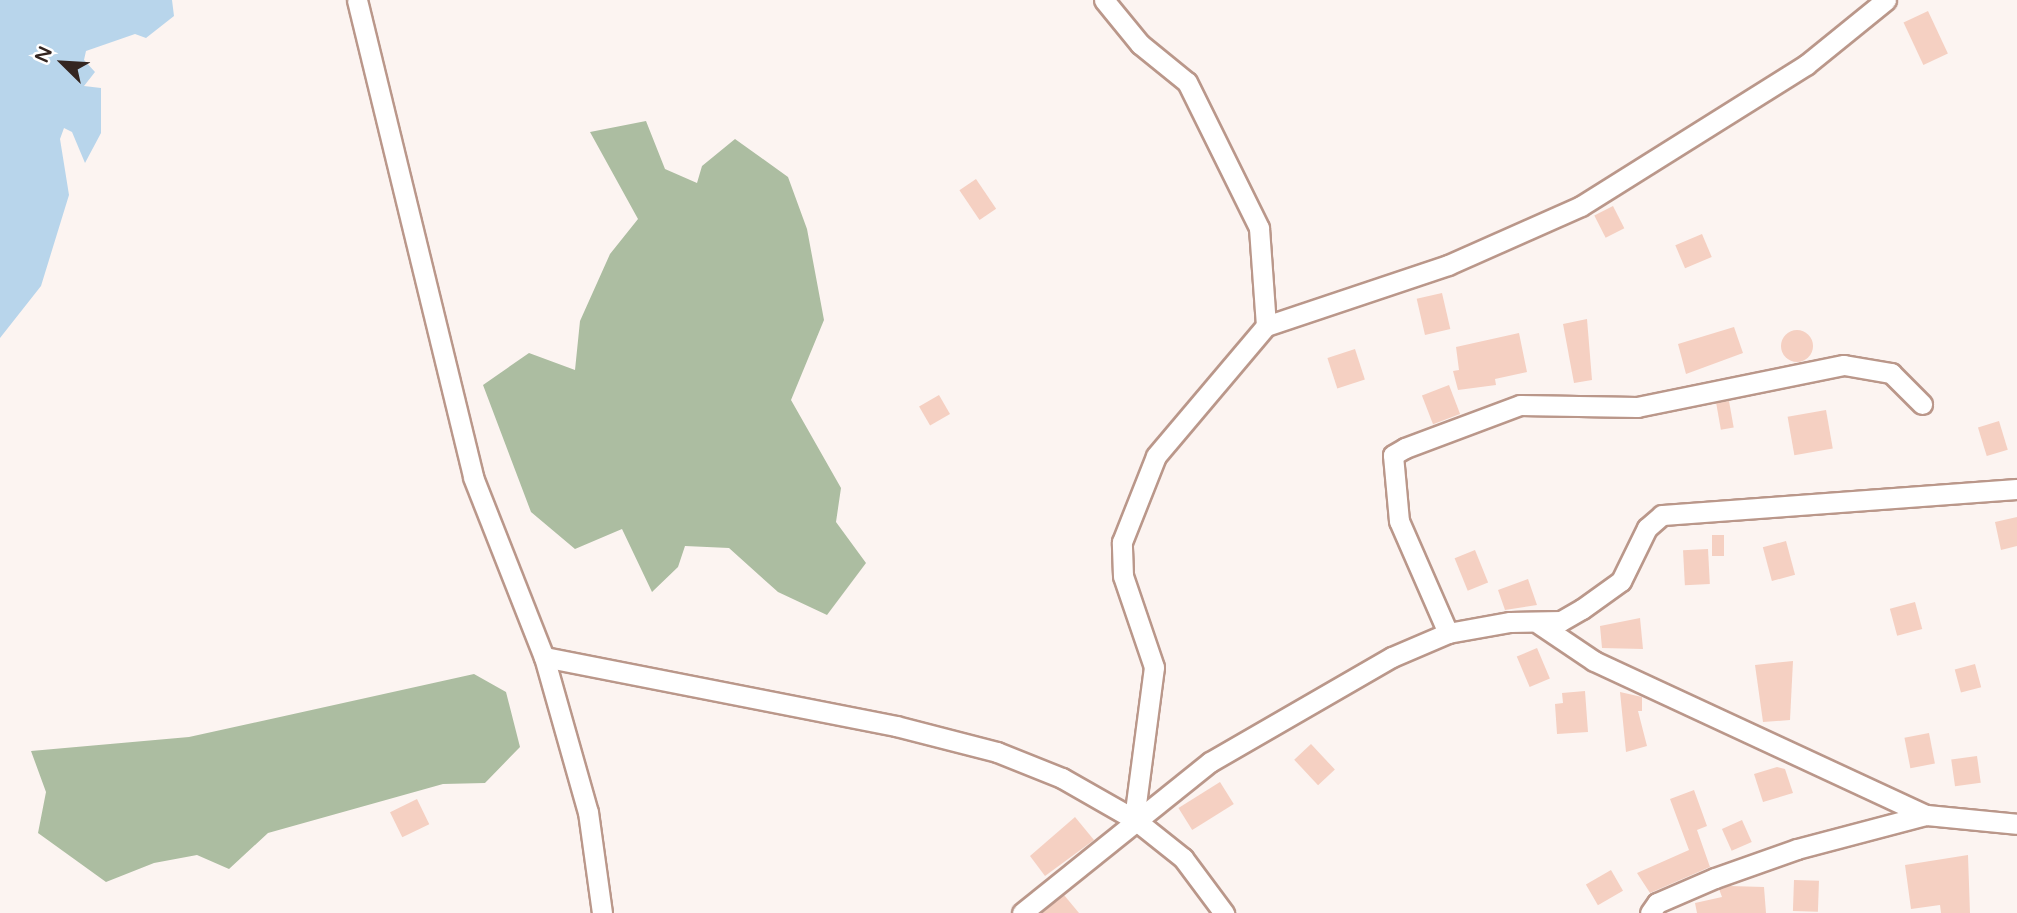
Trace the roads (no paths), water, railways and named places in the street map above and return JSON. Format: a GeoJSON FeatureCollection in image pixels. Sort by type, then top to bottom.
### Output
{"type":"FeatureCollection","features":[{"type":"Feature","properties":{"kind":"street"},"geometry":{"type":"LineString","coordinates":[[357,0],[473,477],[544,657],[588,812],[602,913]]}},
{"type":"Feature","properties":{"kind":"street"},"geometry":{"type":"LineString","coordinates":[[1104,0],[1140,44],[1187,82],[1259,228],[1266,326]]}},
{"type":"Feature","properties":{"kind":"street"},"geometry":{"type":"LineString","coordinates":[[1134,819],[1154,667],[1124,576],[1122,542],[1156,456],[1266,326],[1448,265],[1580,206],[1806,65],[1886,0]]}},
{"type":"Feature","properties":{"kind":"street"},"geometry":{"type":"LineString","coordinates":[[1448,633],[1399,521],[1393,455],[1405,448],[1520,405],[1637,407],[1844,365],[1891,373],[1922,404]]}},
{"type":"Feature","properties":{"kind":"street"},"geometry":{"type":"LineString","coordinates":[[1022,913],[1134,819],[1210,762],[1325,693],[1448,633],[1510,622],[1539,624],[1561,621],[1621,581],[1647,528],[1662,515],[2017,489]]}},
{"type":"Feature","properties":{"kind":"street"},"geometry":{"type":"LineString","coordinates":[[1539,624],[1594,661],[1926,815],[2017,824]]}},
{"type":"Feature","properties":{"kind":"street"},"geometry":{"type":"LineString","coordinates":[[544,657],[897,726],[997,752],[1062,778],[1134,819],[1183,858],[1224,913]]}},
{"type":"Feature","properties":{"kind":"street"},"geometry":{"type":"LineString","coordinates":[[1650,913],[1657,903],[1762,861],[1926,815]]}},
{"type":"Feature","properties":{"kind":"water"},"geometry":{"type":"Polygon","coordinates":[[[0,0],[172,0],[174,16],[146,38],[135,34],[86,51],[84,60],[95,72],[84,86],[101,88],[101,133],[85,163],[72,132],[64,128],[60,139],[69,195],[41,286],[0,338],[0,0]]]}}]}
